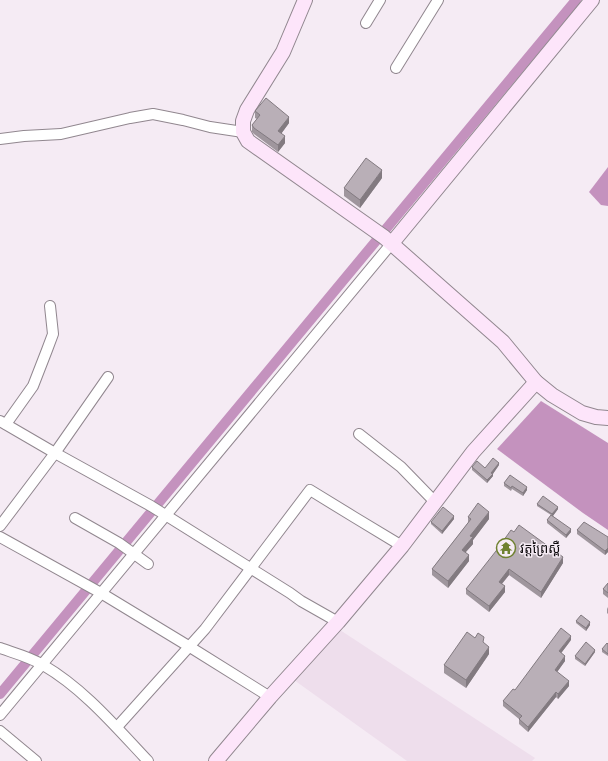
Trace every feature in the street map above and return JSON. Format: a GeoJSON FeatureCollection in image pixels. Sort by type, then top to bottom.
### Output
{"type":"FeatureCollection","features":[{"type":"Feature","properties":{"kind":"street"},"geometry":{"type":"LineString","coordinates":[[305,0],[283,52],[247,110],[243,121],[243,132],[248,141],[384,238],[503,342],[536,382],[552,395],[582,413],[596,417],[608,418]]}},
{"type":"Feature","properties":{"kind":"street"},"geometry":{"type":"LineString","coordinates":[[366,23],[380,0]]}},
{"type":"Feature","properties":{"kind":"street"},"geometry":{"type":"LineString","coordinates":[[396,68],[438,0]]}},
{"type":"Feature","properties":{"kind":"street"},"geometry":{"type":"LineString","coordinates":[[0,715],[34,661],[93,589],[131,552],[158,511],[384,238],[592,0]]}},
{"type":"Feature","properties":{"kind":"street"},"geometry":{"type":"LineString","coordinates":[[0,139],[61,134],[153,114],[210,127],[243,132]]}},
{"type":"Feature","properties":{"kind":"street"},"geometry":{"type":"LineString","coordinates":[[50,306],[53,334],[33,386],[3,422],[158,511],[301,601],[338,622]]}},
{"type":"Feature","properties":{"kind":"street"},"geometry":{"type":"LineString","coordinates":[[0,526],[55,453],[108,377]]}},
{"type":"Feature","properties":{"kind":"street"},"geometry":{"type":"LineString","coordinates":[[216,761],[270,697],[338,622],[402,546],[473,452],[536,382]]}},
{"type":"Feature","properties":{"kind":"street"},"geometry":{"type":"LineString","coordinates":[[359,434],[401,467],[435,502]]}},
{"type":"Feature","properties":{"kind":"street"},"geometry":{"type":"LineString","coordinates":[[117,727],[190,647],[310,490],[402,546]]}},
{"type":"Feature","properties":{"kind":"street"},"geometry":{"type":"LineString","coordinates":[[75,518],[119,543],[148,564]]}},
{"type":"Feature","properties":{"kind":"street"},"geometry":{"type":"LineString","coordinates":[[0,537],[93,589],[270,697]]}},
{"type":"Feature","properties":{"kind":"street"},"geometry":{"type":"LineString","coordinates":[[0,648],[34,661],[81,692],[117,727],[148,761]]}},
{"type":"Feature","properties":{"kind":"street"},"geometry":{"type":"LineString","coordinates":[[0,731],[36,761]]}},
{"type":"Feature","properties":{"kind":"shaded area"},"geometry":{"type":"Polygon","coordinates":[[[608,167],[608,206],[601,205],[589,192],[608,167]]]}},
{"type":"Feature","properties":{"kind":"shaded area"},"geometry":{"type":"Polygon","coordinates":[[[541,401],[608,443],[608,530],[497,449],[541,401]]]}},
{"type":"Feature","properties":{"kind":"shaded area"},"geometry":{"type":"Polygon","coordinates":[[[340,630],[535,758],[532,761],[407,761],[294,680],[340,630]]]}},
{"type":"Feature","properties":{"kind":"building"},"geometry":{"type":"Polygon","coordinates":[[[266,98],[289,117],[278,131],[285,136],[278,145],[252,125],[260,115],[255,111],[266,98]]]}},
{"type":"Feature","properties":{"kind":"building"},"geometry":{"type":"Polygon","coordinates":[[[366,158],[382,170],[360,200],[344,188],[366,158]]]}},
{"type":"Feature","properties":{"kind":"building"},"geometry":{"type":"Polygon","coordinates":[[[493,458],[499,463],[491,473],[493,474],[487,480],[472,467],[477,461],[485,468],[493,458]]]}},
{"type":"Feature","properties":{"kind":"building"},"geometry":{"type":"Polygon","coordinates":[[[510,475],[527,487],[523,493],[504,483],[510,475]]]}},
{"type":"Feature","properties":{"kind":"building"},"geometry":{"type":"Polygon","coordinates":[[[543,496],[558,507],[552,514],[537,504],[543,496]]]}},
{"type":"Feature","properties":{"kind":"building"},"geometry":{"type":"Polygon","coordinates":[[[478,503],[489,512],[470,536],[473,537],[462,550],[469,555],[448,581],[432,569],[471,519],[468,517],[478,503]]]}},
{"type":"Feature","properties":{"kind":"building"},"geometry":{"type":"Polygon","coordinates":[[[443,507],[454,516],[442,531],[431,522],[443,507]]]}},
{"type":"Feature","properties":{"kind":"building"},"geometry":{"type":"Polygon","coordinates":[[[551,515],[571,529],[566,535],[547,520],[551,515]]]}},
{"type":"Feature","properties":{"kind":"building"},"geometry":{"type":"Polygon","coordinates":[[[584,522],[608,537],[608,548],[605,551],[577,530],[584,522]]]}},
{"type":"Feature","properties":{"kind":"building"},"geometry":{"type":"Polygon","coordinates":[[[519,525],[563,557],[541,592],[509,569],[499,582],[505,586],[489,606],[466,589],[511,530],[514,532],[519,525]]]}},
{"type":"Feature","properties":{"kind":"building"},"geometry":{"type":"Polygon","coordinates":[[[608,583],[608,593],[603,589],[608,583]]]}},
{"type":"Feature","properties":{"kind":"building"},"geometry":{"type":"Polygon","coordinates":[[[581,615],[590,622],[586,628],[576,621],[581,615]]]}},
{"type":"Feature","properties":{"kind":"building"},"geometry":{"type":"Polygon","coordinates":[[[561,628],[571,636],[559,651],[565,656],[555,670],[569,681],[558,694],[556,692],[528,727],[519,719],[522,716],[503,701],[513,689],[515,690],[561,628]]]}},
{"type":"Feature","properties":{"kind":"building"},"geometry":{"type":"Polygon","coordinates":[[[467,632],[475,638],[478,633],[484,637],[483,642],[489,647],[466,680],[444,665],[467,632]]]}},
{"type":"Feature","properties":{"kind":"building"},"geometry":{"type":"Polygon","coordinates":[[[586,642],[595,650],[585,664],[575,656],[586,642]]]}},
{"type":"Feature","properties":{"kind":"building"},"geometry":{"type":"Polygon","coordinates":[[[607,643],[608,644],[608,654],[602,649],[607,643]]]}},
{"type":"Feature","properties":{"kind":"waterway"},"geometry":{"type":"LineString","coordinates":[[0,694],[576,0]]}},
{"type":"Feature","properties":{"kind":"place","name":"វត្តព្រៃស្ពឺ"},"geometry":{"type":"Point","coordinates":[506,548]}}]}
